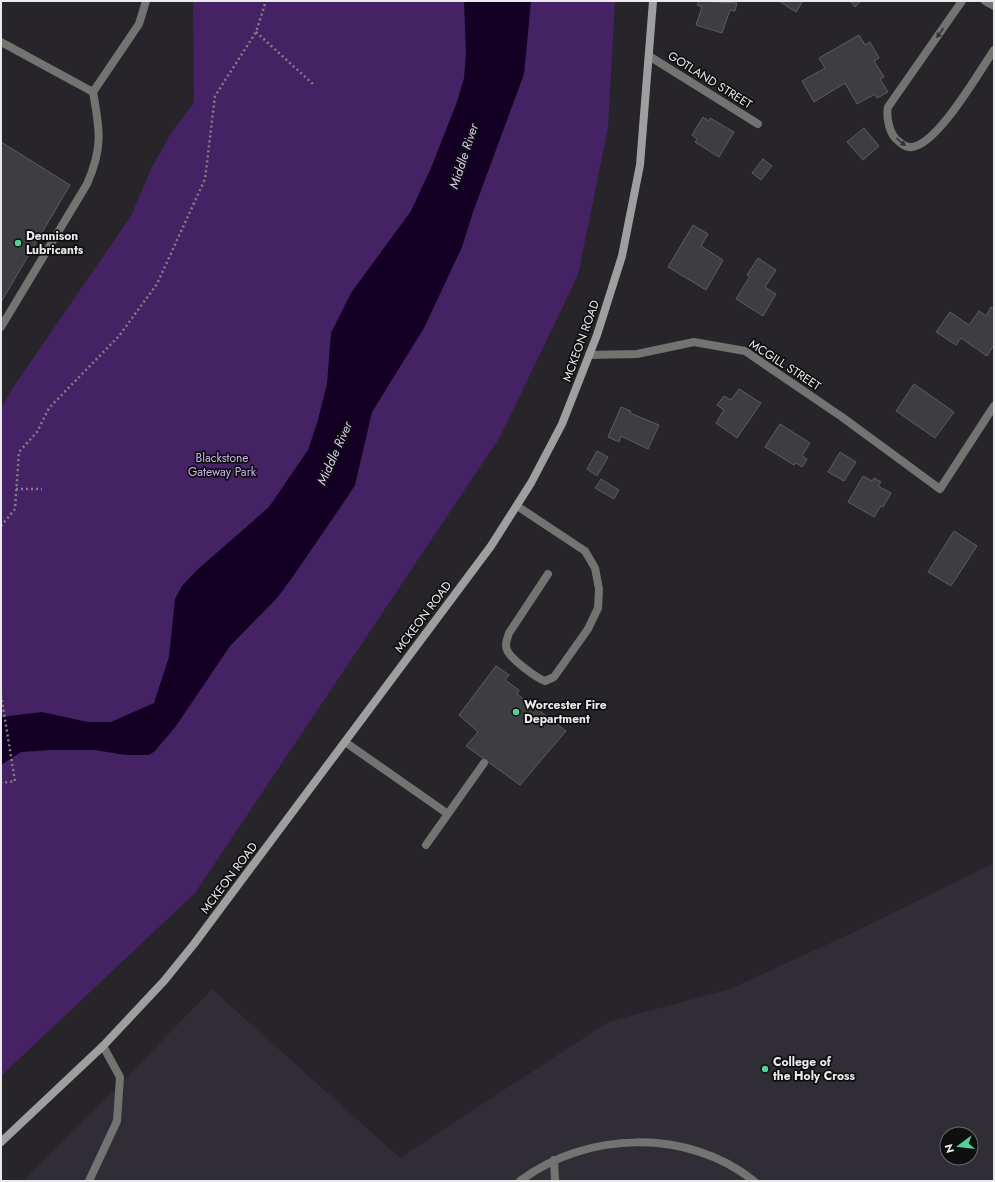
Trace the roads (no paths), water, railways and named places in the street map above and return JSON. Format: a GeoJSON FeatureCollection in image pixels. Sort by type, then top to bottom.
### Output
{"type":"FeatureCollection","features":[{"type":"Feature","properties":{"kind":"main road","name":"MCKEON ROAD"},"geometry":{"type":"LineString","coordinates":[[1,1142],[103,1046],[164,981],[194,944],[491,546],[531,483],[562,424],[589,355],[622,256],[640,165],[653,1]]}},
{"type":"Feature","properties":{"kind":"street"},"geometry":{"type":"LineString","coordinates":[[1,327],[87,184],[96,165],[99,146],[99,127],[93,92],[139,24],[146,1]]}},
{"type":"Feature","properties":{"kind":"street"},"geometry":{"type":"LineString","coordinates":[[962,1],[888,107],[887,114],[894,137],[904,147],[912,147],[925,142],[944,123],[994,50]]}},
{"type":"Feature","properties":{"kind":"street"},"geometry":{"type":"LineString","coordinates":[[985,1],[994,6]]}},
{"type":"Feature","properties":{"kind":"street"},"geometry":{"type":"LineString","coordinates":[[1,42],[93,92]]}},
{"type":"Feature","properties":{"kind":"street","name":"GOTLAND STREET"},"geometry":{"type":"LineString","coordinates":[[649,56],[758,124]]}},
{"type":"Feature","properties":{"kind":"street","name":"MCGILL STREET"},"geometry":{"type":"LineString","coordinates":[[589,355],[637,354],[694,342],[745,350],[842,417],[940,489],[994,406]]}},
{"type":"Feature","properties":{"kind":"street"},"geometry":{"type":"LineString","coordinates":[[517,506],[585,551],[595,568],[599,589],[598,608],[588,629],[554,677],[545,681],[538,678],[508,652],[506,644],[509,633],[548,574]]}},
{"type":"Feature","properties":{"kind":"street"},"geometry":{"type":"LineString","coordinates":[[345,742],[448,814]]}},
{"type":"Feature","properties":{"kind":"street"},"geometry":{"type":"LineString","coordinates":[[426,845],[484,763]]}},
{"type":"Feature","properties":{"kind":"street"},"geometry":{"type":"LineString","coordinates":[[89,1181],[116,1121],[120,1077],[103,1046]]}},
{"type":"Feature","properties":{"kind":"street"},"geometry":{"type":"LineString","coordinates":[[520,1181],[554,1160],[585,1150],[620,1143],[658,1143],[681,1146],[714,1157],[754,1181]]}},
{"type":"Feature","properties":{"kind":"street"},"geometry":{"type":"LineString","coordinates":[[554,1160],[555,1181]]}},
{"type":"Feature","properties":{"kind":"water","name":"Middle River"},"geometry":{"type":"Polygon","coordinates":[[[464,1],[531,1],[524,74],[473,212],[462,247],[424,328],[372,412],[355,485],[277,598],[230,646],[176,726],[155,751],[149,755],[126,755],[95,750],[21,752],[1,765],[1,717],[42,712],[88,722],[111,722],[154,703],[169,657],[175,599],[182,586],[197,570],[269,507],[308,450],[318,420],[327,384],[331,333],[351,293],[411,211],[431,168],[457,102],[464,78],[466,53],[464,1]]]}},
{"type":"Feature","properties":{"kind":"place","name":"Dennison Lubricants"},"geometry":{"type":"Point","coordinates":[18,243]}},
{"type":"Feature","properties":{"kind":"place","name":"Worcester Fire Department"},"geometry":{"type":"Point","coordinates":[516,712]}},
{"type":"Feature","properties":{"kind":"place","name":"College of the Holy Cross"},"geometry":{"type":"Point","coordinates":[765,1069]}},
{"type":"Feature","properties":{"kind":"park label","name":"Blackstone Gateway Park"},"geometry":{"type":"Point","coordinates":[222,465]}}]}
